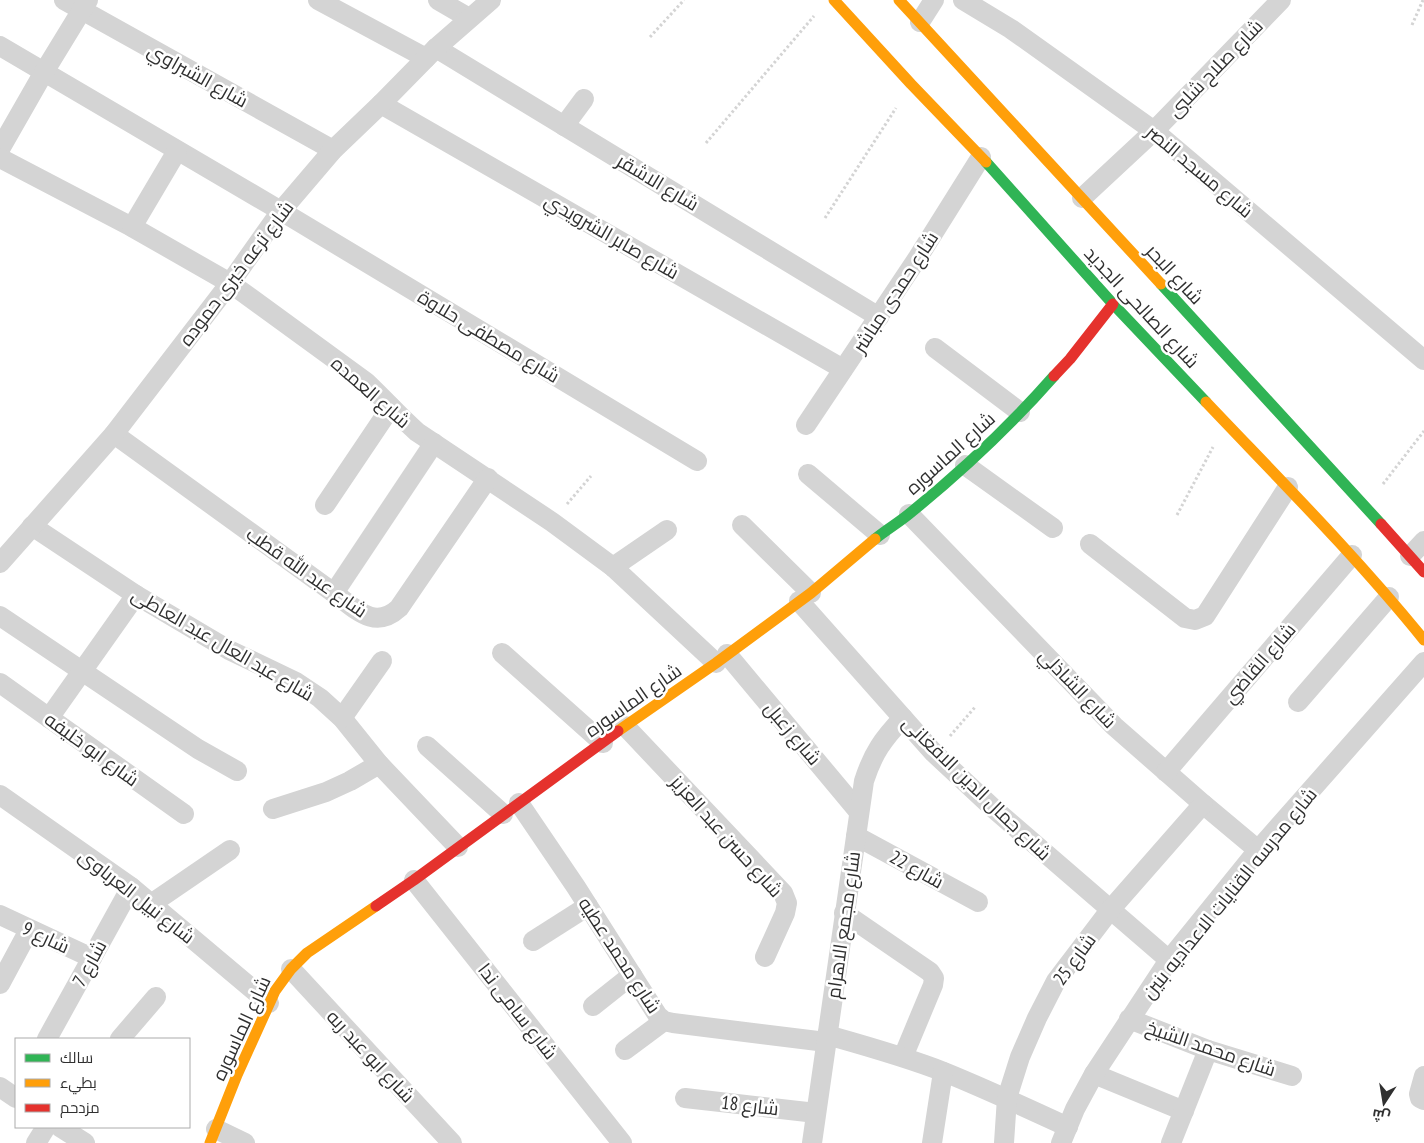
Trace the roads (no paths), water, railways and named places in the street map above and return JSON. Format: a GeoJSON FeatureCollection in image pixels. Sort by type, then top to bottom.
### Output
{"type":"FeatureCollection","features":[{"type":"Feature","properties":{"kind":"street","name":"شارع الشبراوي"},"geometry":{"type":"LineString","coordinates":[[64,0],[85,5],[333,150]]}},
{"type":"Feature","properties":{"kind":"street","name":"شارع الاشقر"},"geometry":{"type":"LineString","coordinates":[[318,0],[431,53],[564,126],[879,317]]}},
{"type":"Feature","properties":{"kind":"street"},"geometry":{"type":"LineString","coordinates":[[438,0],[469,18]]}},
{"type":"Feature","properties":{"kind":"street","name":"شارع ترعه خيرى حموده"},"geometry":{"type":"LineString","coordinates":[[0,564],[114,434],[230,283],[281,211],[333,150],[431,53],[491,0]]}},
{"type":"Feature","properties":{"kind":"street","name":"شارع الصالحى الجديد"},"geometry":{"type":"LineString","coordinates":[[834,0],[849,9],[911,84],[981,157],[1113,304],[1352,555],[1424,640]]}},
{"type":"Feature","properties":{"kind":"street","name":"شارع البحر"},"geometry":{"type":"LineString","coordinates":[[899,0],[1424,572]]}},
{"type":"Feature","properties":{"kind":"street"},"geometry":{"type":"LineString","coordinates":[[920,22],[934,0]]}},
{"type":"Feature","properties":{"kind":"street","name":"شارع مسجد النصر"},"geometry":{"type":"LineString","coordinates":[[963,0],[1011,29],[1154,131],[1424,360]]}},
{"type":"Feature","properties":{"kind":"street","name":"شارع صلاح شلبى"},"geometry":{"type":"LineString","coordinates":[[1082,198],[1154,131],[1281,0]]}},
{"type":"Feature","properties":{"kind":"street"},"geometry":{"type":"LineString","coordinates":[[0,148],[85,5]]}},
{"type":"Feature","properties":{"kind":"street","name":"شارع مصطفى حلاوة"},"geometry":{"type":"LineString","coordinates":[[0,46],[281,211],[697,461]]}},
{"type":"Feature","properties":{"kind":"street"},"geometry":{"type":"LineString","coordinates":[[564,126],[584,99]]}},
{"type":"Feature","properties":{"kind":"street","name":"شارع صابر الشرويدي"},"geometry":{"type":"LineString","coordinates":[[381,104],[843,369]]}},
{"type":"Feature","properties":{"kind":"street"},"geometry":{"type":"LineString","coordinates":[[132,227],[177,151]]}},
{"type":"Feature","properties":{"kind":"street","name":"شارع حمدى مباشر"},"geometry":{"type":"LineString","coordinates":[[806,425],[879,317],[981,157]]}},
{"type":"Feature","properties":{"kind":"street","name":"شارع العمده"},"geometry":{"type":"LineString","coordinates":[[0,158],[132,227],[230,283],[366,382],[410,425],[434,443],[552,522],[613,567],[721,658]]}},
{"type":"Feature","properties":{"kind":"street","name":"شارع الماسوره"},"geometry":{"type":"LineString","coordinates":[[213,1136],[237,1075],[269,1003],[282,979],[307,953],[414,880],[805,597],[880,535],[909,514],[965,465],[1020,412],[1070,359],[1113,304]]}},
{"type":"Feature","properties":{"kind":"street"},"geometry":{"type":"LineString","coordinates":[[935,348],[1020,412]]}},
{"type":"Feature","properties":{"kind":"street"},"geometry":{"type":"LineString","coordinates":[[325,505],[391,407]]}},
{"type":"Feature","properties":{"kind":"street","name":"شارع عبد الله قطب"},"geometry":{"type":"LineString","coordinates":[[114,434],[367,617],[375,618],[384,618],[399,608],[488,478]]}},
{"type":"Feature","properties":{"kind":"street"},"geometry":{"type":"LineString","coordinates":[[334,593],[434,443]]}},
{"type":"Feature","properties":{"kind":"street"},"geometry":{"type":"LineString","coordinates":[[965,465],[1053,528]]}},
{"type":"Feature","properties":{"kind":"street"},"geometry":{"type":"LineString","coordinates":[[808,474],[880,535]]}},
{"type":"Feature","properties":{"kind":"street"},"geometry":{"type":"LineString","coordinates":[[1090,544],[1185,618],[1196,620],[1204,616],[1288,487]]}},
{"type":"Feature","properties":{"kind":"street","name":"شارع الشاذلي"},"geometry":{"type":"LineString","coordinates":[[909,514],[1114,726],[1258,850]]}},
{"type":"Feature","properties":{"kind":"street","name":"شارع جمال الدين الافغانى"},"geometry":{"type":"LineString","coordinates":[[742,525],[805,597],[903,718],[934,753],[992,808],[1169,960]]}},
{"type":"Feature","properties":{"kind":"street","name":"شارع عبد العال عبد العاطى"},"geometry":{"type":"LineString","coordinates":[[32,526],[136,595],[229,650],[296,682],[320,698],[342,718],[380,764],[458,847]]}},
{"type":"Feature","properties":{"kind":"street"},"geometry":{"type":"LineString","coordinates":[[613,567],[667,530]]}},
{"type":"Feature","properties":{"kind":"street"},"geometry":{"type":"LineString","coordinates":[[1410,556],[1424,540]]}},
{"type":"Feature","properties":{"kind":"street","name":"شارع القاضي"},"geometry":{"type":"LineString","coordinates":[[1166,772],[1352,555]]}},
{"type":"Feature","properties":{"kind":"street"},"geometry":{"type":"LineString","coordinates":[[49,718],[136,595]]}},
{"type":"Feature","properties":{"kind":"street"},"geometry":{"type":"LineString","coordinates":[[1298,702],[1389,597]]}},
{"type":"Feature","properties":{"kind":"street"},"geometry":{"type":"LineString","coordinates":[[0,616],[198,749],[237,771]]}},
{"type":"Feature","properties":{"kind":"street"},"geometry":{"type":"LineString","coordinates":[[502,653],[603,743]]}},
{"type":"Feature","properties":{"kind":"street","name":"شارع زعبل"},"geometry":{"type":"LineString","coordinates":[[721,658],[858,812]]}},
{"type":"Feature","properties":{"kind":"street"},"geometry":{"type":"LineString","coordinates":[[342,718],[382,661]]}},
{"type":"Feature","properties":{"kind":"street","name":"شارع مدرسه القنايات الاعداديه بنين"},"geometry":{"type":"LineString","coordinates":[[1064,1135],[1075,1109],[1094,1074],[1169,960],[1258,850],[1424,662]]}},
{"type":"Feature","properties":{"kind":"street","name":"شارع ابو خليفه"},"geometry":{"type":"LineString","coordinates":[[0,683],[184,814]]}},
{"type":"Feature","properties":{"kind":"street","name":"شارع مجمع الاهرام"},"geometry":{"type":"LineString","coordinates":[[812,1143],[858,812],[864,781],[874,756],[888,733],[903,718]]}},
{"type":"Feature","properties":{"kind":"street","name":"شارع حسن عبد العزيز"},"geometry":{"type":"LineString","coordinates":[[626,726],[783,893],[787,903],[765,957]]}},
{"type":"Feature","properties":{"kind":"street","name":"شارع محمد عطيه"},"geometry":{"type":"LineString","coordinates":[[427,746],[511,809],[588,906],[658,1016],[664,1021],[826,1038],[903,1057],[1007,1098],[1064,1135]]}},
{"type":"Feature","properties":{"kind":"street"},"geometry":{"type":"LineString","coordinates":[[273,809],[326,792],[380,764]]}},
{"type":"Feature","properties":{"kind":"street","name":"شارع نبيل العرباوى"},"geometry":{"type":"LineString","coordinates":[[0,795],[131,887],[269,1003]]}},
{"type":"Feature","properties":{"kind":"street","name":"شارع 25"},"geometry":{"type":"LineString","coordinates":[[1004,1143],[1007,1098],[1020,1057],[1056,981],[1110,910],[1203,804]]}},
{"type":"Feature","properties":{"kind":"street","name":"شارع 22"},"geometry":{"type":"LineString","coordinates":[[856,836],[978,902]]}},
{"type":"Feature","properties":{"kind":"street"},"geometry":{"type":"LineString","coordinates":[[151,904],[230,850]]}},
{"type":"Feature","properties":{"kind":"street","name":"شارع سامى ندا"},"geometry":{"type":"LineString","coordinates":[[414,880],[622,1143]]}},
{"type":"Feature","properties":{"kind":"street","name":"شارع 7"},"geometry":{"type":"LineString","coordinates":[[48,1038],[131,887]]}},
{"type":"Feature","properties":{"kind":"street"},"geometry":{"type":"LineString","coordinates":[[533,941],[588,906]]}},
{"type":"Feature","properties":{"kind":"street"},"geometry":{"type":"LineString","coordinates":[[844,913],[930,972],[934,978],[933,985],[903,1057]]}},
{"type":"Feature","properties":{"kind":"street","name":"شارع 9"},"geometry":{"type":"LineString","coordinates":[[0,915],[92,958]]}},
{"type":"Feature","properties":{"kind":"street"},"geometry":{"type":"LineString","coordinates":[[0,984],[29,930]]}},
{"type":"Feature","properties":{"kind":"street","name":"شارع ابو عبد ربه"},"geometry":{"type":"LineString","coordinates":[[291,969],[452,1143]]}},
{"type":"Feature","properties":{"kind":"street"},"geometry":{"type":"LineString","coordinates":[[593,1006],[632,975]]}},
{"type":"Feature","properties":{"kind":"street"},"geometry":{"type":"LineString","coordinates":[[121,1038],[156,997]]}},
{"type":"Feature","properties":{"kind":"street","name":"شارع محمد الشيخ"},"geometry":{"type":"LineString","coordinates":[[1129,1019],[1208,1050],[1292,1076]]}},
{"type":"Feature","properties":{"kind":"street"},"geometry":{"type":"LineString","coordinates":[[625,1050],[664,1021]]}},
{"type":"Feature","properties":{"kind":"street"},"geometry":{"type":"LineString","coordinates":[[1171,1143],[1208,1050]]}},
{"type":"Feature","properties":{"kind":"street"},"geometry":{"type":"LineString","coordinates":[[932,1143],[943,1072]]}},
{"type":"Feature","properties":{"kind":"street"},"geometry":{"type":"LineString","coordinates":[[1094,1074],[1184,1111]]}},
{"type":"Feature","properties":{"kind":"street"},"geometry":{"type":"LineString","coordinates":[[1424,1076],[1419,1094],[1420,1098],[1424,1100]]}},
{"type":"Feature","properties":{"kind":"street"},"geometry":{"type":"LineString","coordinates":[[0,1087],[15,1097]]}},
{"type":"Feature","properties":{"kind":"street","name":"شارع 18"},"geometry":{"type":"LineString","coordinates":[[685,1098],[816,1113]]}},
{"type":"Feature","properties":{"kind":"street"},"geometry":{"type":"LineString","coordinates":[[36,1143],[45,1128]]}},
{"type":"Feature","properties":{"kind":"street"},"geometry":{"type":"LineString","coordinates":[[62,1128],[85,1143]]}},
{"type":"Feature","properties":{"kind":"street"},"geometry":{"type":"LineString","coordinates":[[213,1136],[244,1143]]}}]}
